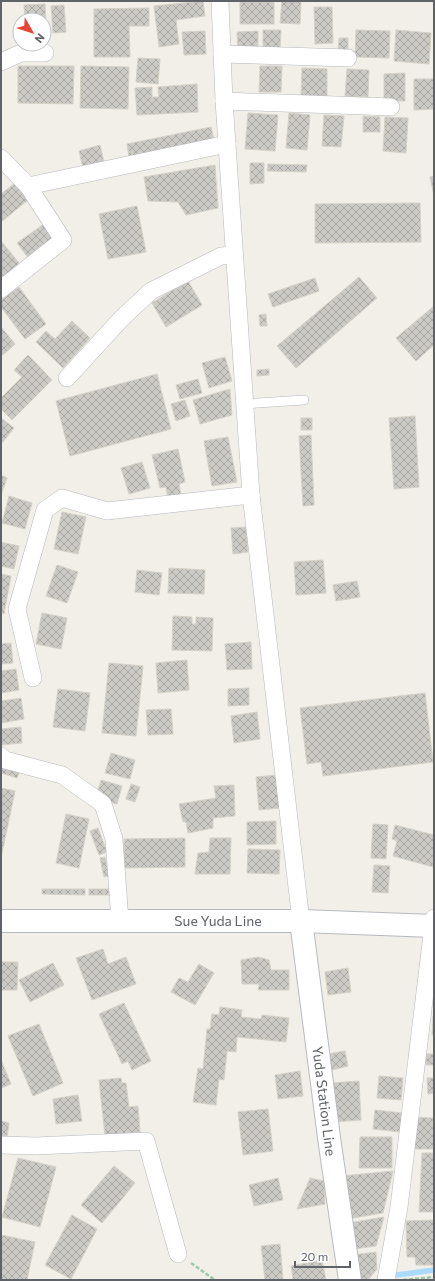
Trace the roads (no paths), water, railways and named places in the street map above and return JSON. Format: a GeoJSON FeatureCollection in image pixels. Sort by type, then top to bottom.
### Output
{"type":"FeatureCollection","features":[{"type":"Feature","properties":{"kind":"main road","name":"Sue Yuda Line"},"geometry":{"type":"LineString","coordinates":[[1,921],[301,921],[433,923]]}},
{"type":"Feature","properties":{"kind":"main road","name":"Yuda Station Line"},"geometry":{"type":"LineString","coordinates":[[301,921],[330,1145],[350,1280]]}},
{"type":"Feature","properties":{"kind":"street"},"geometry":{"type":"LineString","coordinates":[[220,1],[224,101],[251,495],[301,921]]}},
{"type":"Feature","properties":{"kind":"street"},"geometry":{"type":"LineString","coordinates":[[1,62],[21,53],[45,53]]}},
{"type":"Feature","properties":{"kind":"street"},"geometry":{"type":"LineString","coordinates":[[222,54],[348,58]]}},
{"type":"Feature","properties":{"kind":"street"},"geometry":{"type":"LineString","coordinates":[[224,101],[391,107]]}},
{"type":"Feature","properties":{"kind":"street"},"geometry":{"type":"LineString","coordinates":[[28,186],[227,144]]}},
{"type":"Feature","properties":{"kind":"street"},"geometry":{"type":"LineString","coordinates":[[1,158],[28,186],[63,240],[1,289]]}},
{"type":"Feature","properties":{"kind":"street"},"geometry":{"type":"LineString","coordinates":[[68,378],[122,318],[151,291],[221,256],[234,254]]}},
{"type":"Feature","properties":{"kind":"street"},"geometry":{"type":"LineString","coordinates":[[33,678],[17,609],[45,510],[62,498],[107,511],[251,495]]}},
{"type":"Feature","properties":{"kind":"street"},"geometry":{"type":"LineString","coordinates":[[1,756],[6,760],[62,775],[103,804],[114,839],[120,921]]}},
{"type":"Feature","properties":{"kind":"street"},"geometry":{"type":"LineString","coordinates":[[386,1280],[400,1208],[433,923]]}},
{"type":"Feature","properties":{"kind":"street"},"geometry":{"type":"LineString","coordinates":[[1,1146],[36,1146],[146,1141],[178,1254]]}},
{"type":"Feature","properties":{"kind":"lane"},"geometry":{"type":"LineString","coordinates":[[244,404],[304,400]]}},
{"type":"Feature","properties":{"kind":"waterway"},"geometry":{"type":"LineString","coordinates":[[397,1275],[434,1270]]}}]}
